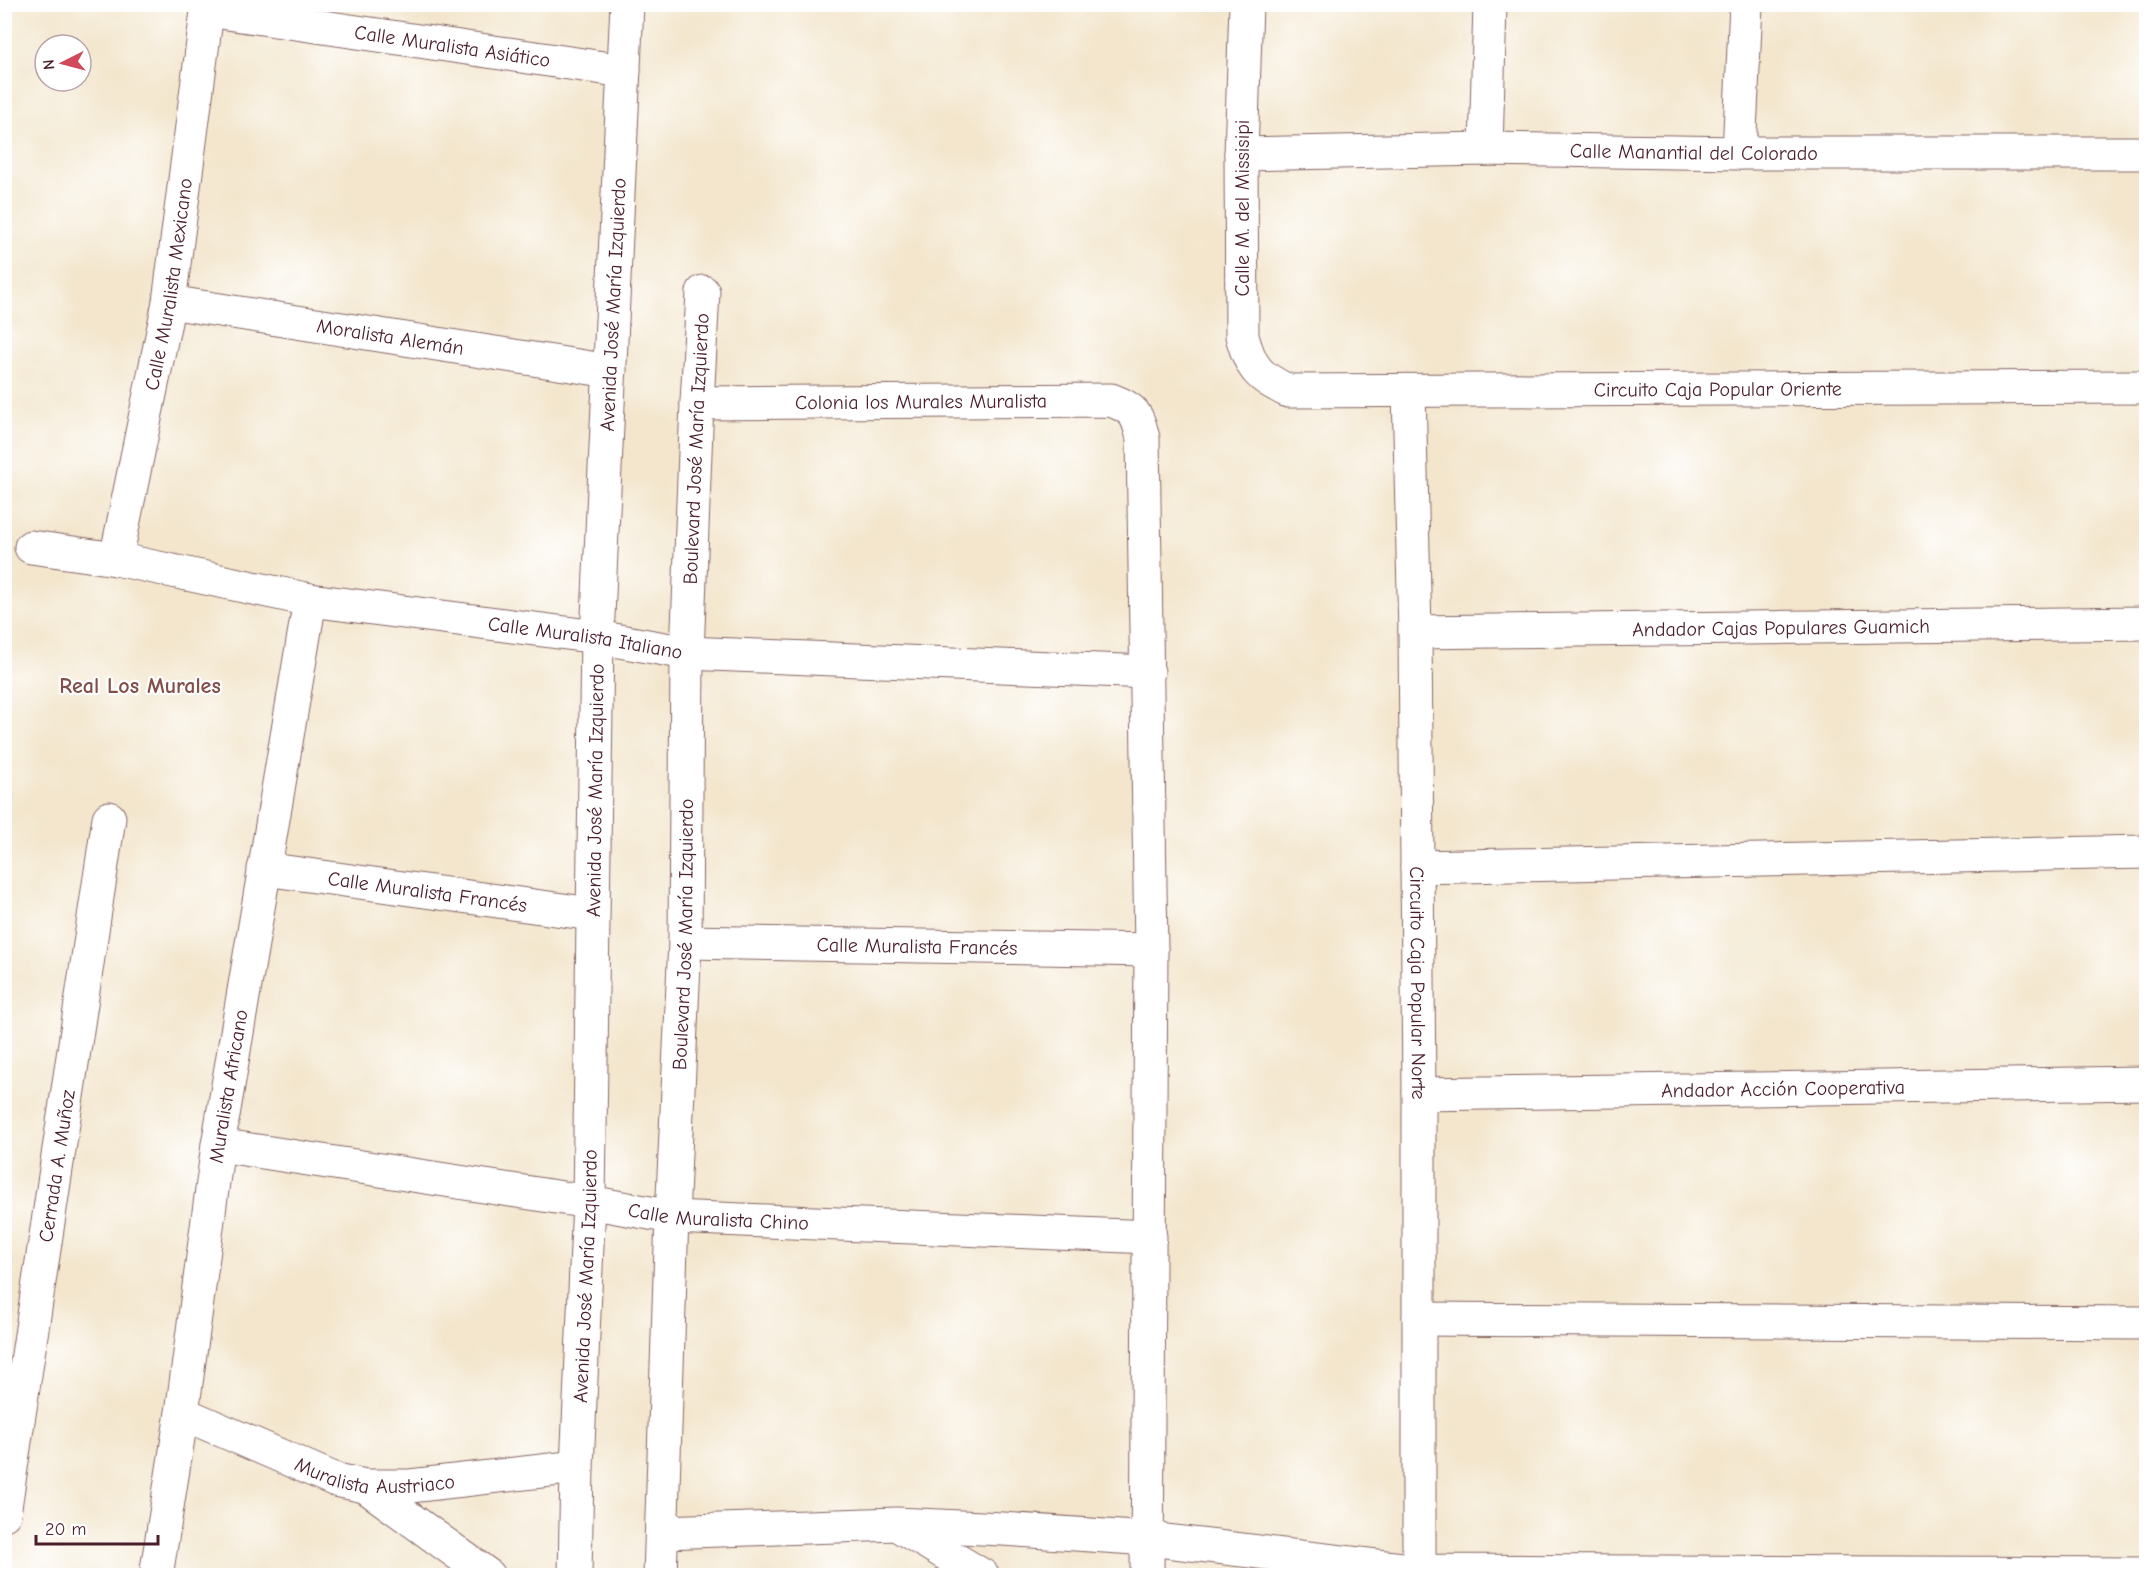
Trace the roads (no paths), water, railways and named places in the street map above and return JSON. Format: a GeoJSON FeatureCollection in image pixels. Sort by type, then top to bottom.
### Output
{"type":"FeatureCollection","features":[{"type":"Feature","properties":{"kind":"street","name":"Avenida José María Izquierdo"},"geometry":{"type":"LineString","coordinates":[[575,1575],[577,1467],[589,1202],[597,637],[627,4]]}},
{"type":"Feature","properties":{"kind":"street","name":"Calle M. del Missisipi"},"geometry":{"type":"LineString","coordinates":[[1246,4],[1241,154],[1242,336],[1249,360],[1264,379],[1288,391]]}},
{"type":"Feature","properties":{"kind":"street"},"geometry":{"type":"LineString","coordinates":[[1486,149],[1490,4]]}},
{"type":"Feature","properties":{"kind":"street"},"geometry":{"type":"LineString","coordinates":[[1738,153],[1746,4]]}},
{"type":"Feature","properties":{"kind":"street","name":"Calle Muralista Asiático"},"geometry":{"type":"LineString","coordinates":[[207,7],[624,71]]}},
{"type":"Feature","properties":{"kind":"street","name":"Calle Muralista Mexicano"},"geometry":{"type":"LineString","coordinates":[[116,559],[169,302],[207,7]]}},
{"type":"Feature","properties":{"kind":"street","name":"Calle Manantial del Colorado"},"geometry":{"type":"LineString","coordinates":[[1241,154],[1486,149],[1738,153],[2146,153]]}},
{"type":"Feature","properties":{"kind":"street","name":"Boulevard José María Izquierdo"},"geometry":{"type":"LineString","coordinates":[[660,1575],[672,1217],[685,942],[687,653],[703,292]]}},
{"type":"Feature","properties":{"kind":"street","name":"Moralista Alemán"},"geometry":{"type":"LineString","coordinates":[[169,302],[610,371]]}},
{"type":"Feature","properties":{"kind":"street","name":"Circuito Caja Popular Oriente"},"geometry":{"type":"LineString","coordinates":[[1288,391],[2146,387]]}},
{"type":"Feature","properties":{"kind":"street","name":"Circuito Caja Popular Norte"},"geometry":{"type":"LineString","coordinates":[[1409,391],[1415,632],[1419,1094],[1419,1573]]}},
{"type":"Feature","properties":{"kind":"street","name":"Colonia los Murales Muralista"},"geometry":{"type":"LineString","coordinates":[[697,403],[1112,400],[1128,407],[1138,417],[1143,438],[1148,672]]}},
{"type":"Feature","properties":{"kind":"street","name":"Calle Muralista Italiano"},"geometry":{"type":"LineString","coordinates":[[31,547],[116,559],[310,600],[597,637],[687,653],[1148,672]]}},
{"type":"Feature","properties":{"kind":"street","name":"Muralista Africano"},"geometry":{"type":"LineString","coordinates":[[156,1575],[182,1413],[218,1145],[310,600]]}},
{"type":"Feature","properties":{"kind":"street","name":"Andador Cajas Populares Guamich"},"geometry":{"type":"LineString","coordinates":[[1415,632],[2146,623]]}},
{"type":"Feature","properties":{"kind":"street"},"geometry":{"type":"LineString","coordinates":[[1147,1575],[1151,950],[1148,672]]}},
{"type":"Feature","properties":{"kind":"street","name":"Cerrada A. Muñoz"},"geometry":{"type":"LineString","coordinates":[[4,1514],[109,818]]}},
{"type":"Feature","properties":{"kind":"street"},"geometry":{"type":"LineString","coordinates":[[1417,867],[2146,852]]}},
{"type":"Feature","properties":{"kind":"street","name":"Calle Muralista Francés"},"geometry":{"type":"LineString","coordinates":[[264,869],[592,914]]}},
{"type":"Feature","properties":{"kind":"street","name":"Calle Muralista Francés"},"geometry":{"type":"LineString","coordinates":[[685,942],[1151,950]]}},
{"type":"Feature","properties":{"kind":"street","name":"Andador Acción Cooperativa"},"geometry":{"type":"LineString","coordinates":[[1419,1094],[2146,1083]]}},
{"type":"Feature","properties":{"kind":"street","name":"Calle Muralista Chino"},"geometry":{"type":"LineString","coordinates":[[218,1145],[589,1202],[672,1217],[1150,1237]]}},
{"type":"Feature","properties":{"kind":"street"},"geometry":{"type":"LineString","coordinates":[[1419,1320],[2146,1323]]}},
{"type":"Feature","properties":{"kind":"street","name":"Muralista Austriaco"},"geometry":{"type":"LineString","coordinates":[[182,1413],[336,1480],[365,1486],[410,1486],[577,1467]]}},
{"type":"Feature","properties":{"kind":"street"},"geometry":{"type":"LineString","coordinates":[[365,1486],[489,1575]]}},
{"type":"Feature","properties":{"kind":"street"},"geometry":{"type":"LineString","coordinates":[[897,1524],[983,1575]]}},
{"type":"Feature","properties":{"kind":"street"},"geometry":{"type":"LineString","coordinates":[[662,1532],[897,1524],[1003,1529],[1149,1539],[1419,1573],[2146,1574]]}},
{"type":"Feature","properties":{"kind":"district","name":"Real Los Murales"},"geometry":{"type":"Point","coordinates":[140,685]}}]}
